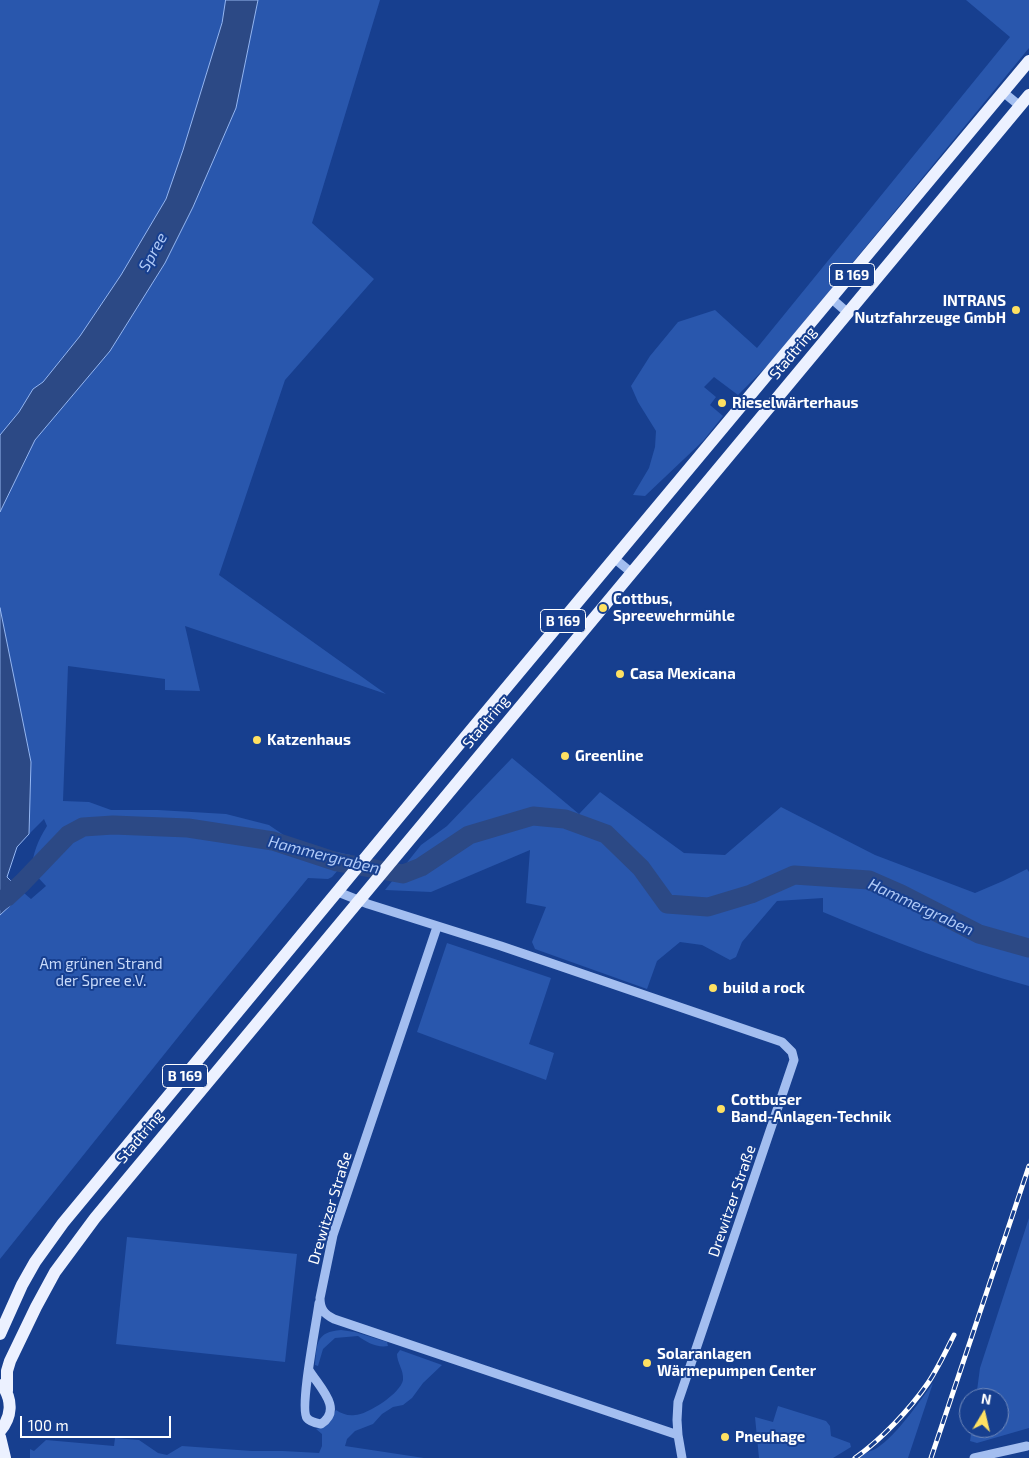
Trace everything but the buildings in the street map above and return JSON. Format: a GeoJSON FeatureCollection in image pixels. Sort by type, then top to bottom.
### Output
{"type":"FeatureCollection","features":[{"type":"Feature","properties":{"kind":"main road","name":"Stadtring"},"geometry":{"type":"LineString","coordinates":[[0,1334],[22,1285],[35,1262],[63,1223],[1029,61]]}},
{"type":"Feature","properties":{"kind":"main road","name":"Stadtring"},"geometry":{"type":"LineString","coordinates":[[0,1431],[9,1414],[10,1401],[3,1387],[10,1361],[55,1272],[95,1218],[1029,95]]}},
{"type":"Feature","properties":{"kind":"main road"},"geometry":{"type":"LineString","coordinates":[[0,1437],[5,1458]]}},
{"type":"Feature","properties":{"kind":"street"},"geometry":{"type":"LineString","coordinates":[[1003,92],[1020,106]]}},
{"type":"Feature","properties":{"kind":"street"},"geometry":{"type":"LineString","coordinates":[[832,299],[848,313]]}},
{"type":"Feature","properties":{"kind":"street"},"geometry":{"type":"LineString","coordinates":[[615,559],[632,573]]}},
{"type":"Feature","properties":{"kind":"street","name":"Drewitzer Straße"},"geometry":{"type":"LineString","coordinates":[[338,892],[782,1042],[792,1052],[794,1060],[678,1402],[678,1435],[682,1458]]}},
{"type":"Feature","properties":{"kind":"street","name":"Drewitzer Straße"},"geometry":{"type":"LineString","coordinates":[[309,1370],[331,1405],[328,1419],[321,1424],[314,1423],[306,1418],[303,1409],[320,1298],[333,1235],[437,926]]}},
{"type":"Feature","properties":{"kind":"street"},"geometry":{"type":"LineString","coordinates":[[320,1298],[324,1313],[334,1319],[678,1435]]}},
{"type":"Feature","properties":{"kind":"street"},"geometry":{"type":"LineString","coordinates":[[974,1458],[1028,1445]]}},
{"type":"Feature","properties":{"kind":"street"},"geometry":{"type":"LineString","coordinates":[[997,1458],[1028,1445]]}},
{"type":"Feature","properties":{"kind":"green space"},"geometry":{"type":"Polygon","coordinates":[[[0,0],[226,0],[222,23],[166,199],[121,275],[80,336],[43,382],[33,389],[19,412],[0,435],[0,0]]]}},
{"type":"Feature","properties":{"kind":"green space","name":"Am grünen Strand der Spree e.V."},"geometry":{"type":"Polygon","coordinates":[[[258,0],[380,0],[312,223],[374,279],[285,380],[219,575],[386,694],[185,626],[200,691],[165,690],[165,679],[68,666],[63,801],[89,802],[111,810],[158,810],[226,814],[269,825],[288,838],[318,848],[351,855],[332,877],[328,879],[308,878],[0,1259],[0,915],[24,893],[31,899],[46,886],[31,870],[36,847],[47,826],[44,819],[29,834],[31,762],[0,608],[0,512],[35,440],[110,351],[165,263],[193,207],[236,108],[258,0]]]}},
{"type":"Feature","properties":{"kind":"green space"},"geometry":{"type":"Polygon","coordinates":[[[966,0],[1029,0],[1029,48],[771,362],[738,395],[714,377],[704,387],[716,397],[710,405],[723,416],[703,441],[645,496],[633,495],[649,468],[655,447],[656,431],[638,402],[631,386],[650,356],[678,322],[715,310],[757,348],[1010,37],[966,0]]]}},
{"type":"Feature","properties":{"kind":"green space"},"geometry":{"type":"Polygon","coordinates":[[[512,758],[579,814],[600,792],[684,853],[725,855],[781,807],[875,855],[975,893],[1027,869],[1029,872],[1029,986],[924,952],[823,912],[823,898],[777,901],[742,942],[736,957],[730,960],[702,945],[680,942],[657,961],[647,989],[535,949],[532,942],[546,907],[526,903],[530,850],[431,892],[385,890],[421,845],[447,826],[512,758]]]}},
{"type":"Feature","properties":{"kind":"green space"},"geometry":{"type":"Polygon","coordinates":[[[447,943],[551,978],[529,1044],[554,1053],[546,1080],[417,1032],[447,943]]]}},
{"type":"Feature","properties":{"kind":"green space"},"geometry":{"type":"Polygon","coordinates":[[[1029,1218],[1029,1428],[1009,1434],[1009,1388],[977,1388],[980,1368],[1029,1218]]]}},
{"type":"Feature","properties":{"kind":"green space"},"geometry":{"type":"Polygon","coordinates":[[[127,1237],[297,1254],[285,1362],[116,1344],[127,1237]]]}},
{"type":"Feature","properties":{"kind":"green space"},"geometry":{"type":"Polygon","coordinates":[[[341,1330],[355,1332],[387,1342],[388,1346],[372,1344],[358,1336],[335,1338],[323,1349],[318,1366],[315,1365],[319,1340],[327,1333],[341,1330]]]}},
{"type":"Feature","properties":{"kind":"green space"},"geometry":{"type":"Polygon","coordinates":[[[400,1350],[442,1365],[423,1383],[412,1398],[403,1405],[393,1407],[382,1414],[373,1424],[355,1431],[347,1439],[345,1446],[424,1458],[30,1458],[30,1449],[34,1451],[46,1440],[114,1446],[115,1438],[139,1440],[158,1453],[167,1455],[182,1446],[319,1453],[322,1446],[322,1434],[316,1429],[325,1426],[336,1410],[347,1415],[360,1414],[383,1402],[401,1385],[403,1376],[397,1354],[400,1350]]]}},
{"type":"Feature","properties":{"kind":"green space"},"geometry":{"type":"Polygon","coordinates":[[[933,1383],[908,1458],[852,1458],[877,1448],[885,1442],[907,1418],[933,1383]]]}},
{"type":"Feature","properties":{"kind":"green space"},"geometry":{"type":"Polygon","coordinates":[[[778,1406],[826,1421],[830,1426],[831,1436],[850,1443],[851,1447],[833,1458],[759,1458],[755,1417],[773,1422],[778,1406]]]}},
{"type":"Feature","properties":{"kind":"green space"},"geometry":{"type":"Polygon","coordinates":[[[970,1438],[994,1438],[977,1443],[970,1441],[970,1438]]]}},
{"type":"Feature","properties":{"kind":"water","name":"Spree"},"geometry":{"type":"Polygon","coordinates":[[[226,0],[258,0],[236,108],[193,207],[165,263],[110,351],[35,440],[0,512],[0,435],[19,412],[33,389],[43,382],[80,336],[121,275],[166,199],[222,23],[226,0]]]}},
{"type":"Feature","properties":{"kind":"water"},"geometry":{"type":"Polygon","coordinates":[[[0,608],[31,762],[29,834],[17,847],[7,877],[15,885],[20,880],[25,886],[21,890],[24,893],[0,915],[0,608]]]}},
{"type":"Feature","properties":{"kind":"waterway","name":"Hammergraben"},"geometry":{"type":"LineString","coordinates":[[0,901],[22,883],[68,835],[83,827],[113,825],[188,828],[273,841],[337,862],[403,874],[421,867],[469,835],[533,816],[565,819],[606,834],[641,868],[667,904],[708,907],[751,894],[794,875],[869,880],[901,894],[979,934],[1029,948]]}},
{"type":"Feature","properties":{"kind":"railway"},"geometry":{"type":"LineString","coordinates":[[931,1458],[1029,1166]]}},
{"type":"Feature","properties":{"kind":"railway"},"geometry":{"type":"LineString","coordinates":[[855,1458],[885,1433],[913,1403],[932,1377],[954,1335]]}},
{"type":"Feature","properties":{"kind":"place","name":"INTRANS Nutzfahrzeuge GmbH"},"geometry":{"type":"Point","coordinates":[1016,310]}},
{"type":"Feature","properties":{"kind":"place","name":"Rieselwärterhaus"},"geometry":{"type":"Point","coordinates":[722,403]}},
{"type":"Feature","properties":{"kind":"place","name":"Cottbus, Spreewehrmühle"},"geometry":{"type":"Point","coordinates":[603,608]}},
{"type":"Feature","properties":{"kind":"place","name":"Casa Mexicana"},"geometry":{"type":"Point","coordinates":[620,674]}},
{"type":"Feature","properties":{"kind":"place","name":"Katzenhaus"},"geometry":{"type":"Point","coordinates":[257,740]}},
{"type":"Feature","properties":{"kind":"place","name":"Greenline"},"geometry":{"type":"Point","coordinates":[565,756]}},
{"type":"Feature","properties":{"kind":"place","name":"build a rock"},"geometry":{"type":"Point","coordinates":[713,988]}},
{"type":"Feature","properties":{"kind":"place","name":"Cottbuser Band-Anlagen-Technik"},"geometry":{"type":"Point","coordinates":[721,1109]}},
{"type":"Feature","properties":{"kind":"place","name":"Solaranlagen Wärmepumpen Center"},"geometry":{"type":"Point","coordinates":[647,1363]}},
{"type":"Feature","properties":{"kind":"place","name":"Pneuhage"},"geometry":{"type":"Point","coordinates":[725,1437]}}]}
